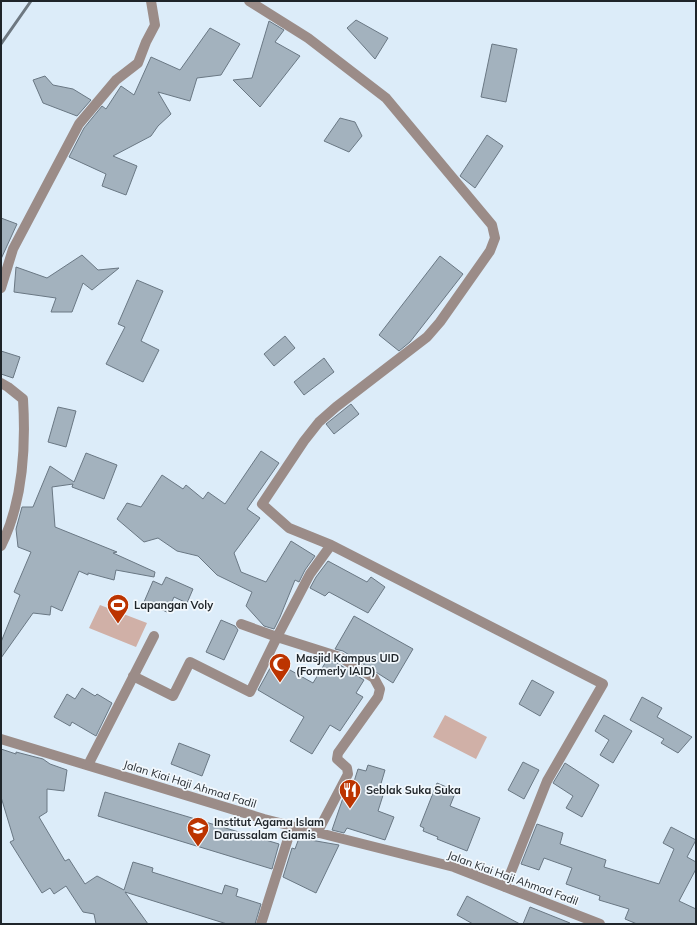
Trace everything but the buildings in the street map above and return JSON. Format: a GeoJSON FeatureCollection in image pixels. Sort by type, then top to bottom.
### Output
{"type":"FeatureCollection","features":[{"type":"Feature","properties":{"kind":"street"},"geometry":{"type":"LineString","coordinates":[[1,288],[13,249],[79,124],[116,80],[138,63],[146,42],[156,25],[151,1]]}},
{"type":"Feature","properties":{"kind":"street"},"geometry":{"type":"LineString","coordinates":[[249,1],[308,38],[386,98],[492,225],[495,238],[490,251],[440,322],[427,337],[336,407],[319,422],[304,441],[262,504],[288,528],[331,545],[603,684],[547,781],[505,887]]}},
{"type":"Feature","properties":{"kind":"street"},"geometry":{"type":"LineString","coordinates":[[1,383],[23,399],[24,414],[22,475],[10,529],[1,546]]}},
{"type":"Feature","properties":{"kind":"street"},"geometry":{"type":"LineString","coordinates":[[133,676],[173,696],[190,662],[250,692],[310,574],[331,545]]}},
{"type":"Feature","properties":{"kind":"street"},"geometry":{"type":"LineString","coordinates":[[241,624],[340,657],[374,678],[380,689],[378,697],[338,753],[337,759],[346,768],[348,774],[317,833]]}},
{"type":"Feature","properties":{"kind":"street"},"geometry":{"type":"LineString","coordinates":[[88,765],[154,636]]}},
{"type":"Feature","properties":{"kind":"street","name":"Jalan Kiai Haji Ahmad Fadil"},"geometry":{"type":"LineString","coordinates":[[1,739],[292,826],[454,867],[600,924]]}},
{"type":"Feature","properties":{"kind":"street"},"geometry":{"type":"LineString","coordinates":[[261,924],[292,826]]}},
{"type":"Feature","properties":{"kind":"shaded area","name":"Lapangan Voly"},"geometry":{"type":"Polygon","coordinates":[[[100,605],[147,623],[136,647],[89,628],[100,605]]]}},
{"type":"Feature","properties":{"kind":"shaded area"},"geometry":{"type":"Polygon","coordinates":[[[445,715],[487,737],[476,759],[433,737],[445,715]]]}},
{"type":"Feature","properties":{"kind":"railway"},"geometry":{"type":"LineString","coordinates":[[1,44],[31,1]]}},
{"type":"Feature","properties":{"kind":"place","name":"Lapangan Voly"},"geometry":{"type":"Point","coordinates":[118,624]}},
{"type":"Feature","properties":{"kind":"place","name":"Masjid Kampus UID (Formerly IAID)"},"geometry":{"type":"Point","coordinates":[280,684]}},
{"type":"Feature","properties":{"kind":"place","name":"Seblak Suka Suka"},"geometry":{"type":"Point","coordinates":[350,810]}},
{"type":"Feature","properties":{"kind":"place","name":"Institut Agama Islam Darussalam Ciamis"},"geometry":{"type":"Point","coordinates":[198,848]}}]}
